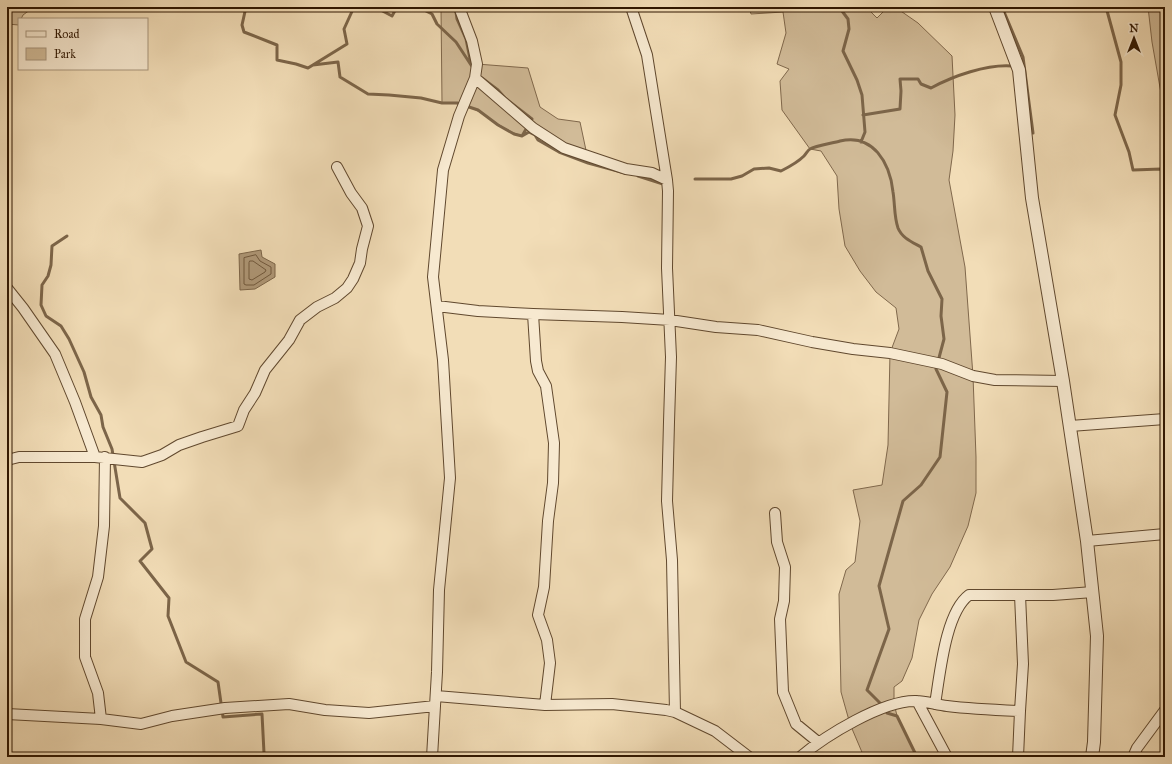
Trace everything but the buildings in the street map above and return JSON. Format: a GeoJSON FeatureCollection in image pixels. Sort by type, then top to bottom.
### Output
{"type":"FeatureCollection","features":[{"type":"Feature","properties":{"kind":"street"},"geometry":{"type":"LineString","coordinates":[[432,757],[439,590],[450,478],[444,360],[433,277],[443,170],[458,116],[475,78],[477,64],[472,41],[459,7]]}},
{"type":"Feature","properties":{"kind":"street"},"geometry":{"type":"LineString","coordinates":[[631,7],[647,55],[668,190],[668,268],[672,357],[668,422],[667,501],[672,560],[675,712]]}},
{"type":"Feature","properties":{"kind":"street"},"geometry":{"type":"LineString","coordinates":[[995,7],[1019,70],[1032,198],[1063,381],[1087,541],[1097,636],[1094,742],[1092,757]]}},
{"type":"Feature","properties":{"kind":"street"},"geometry":{"type":"LineString","coordinates":[[475,78],[533,128],[564,148],[626,168],[652,174],[667,180]]}},
{"type":"Feature","properties":{"kind":"street"},"geometry":{"type":"LineString","coordinates":[[7,460],[19,457],[100,457],[142,462],[162,455],[179,445],[238,426],[244,410],[255,393],[265,370],[289,340],[300,320],[317,307],[335,298],[347,288],[360,263],[368,226],[362,208],[351,193],[337,167]]}},
{"type":"Feature","properties":{"kind":"street"},"geometry":{"type":"LineString","coordinates":[[7,288],[55,354],[100,457],[104,526],[98,577],[86,619],[86,657],[98,693],[101,719]]}},
{"type":"Feature","properties":{"kind":"street"},"geometry":{"type":"LineString","coordinates":[[437,306],[478,311],[670,320],[716,327],[758,330],[812,342],[939,363],[973,376],[995,380],[1063,381]]}},
{"type":"Feature","properties":{"kind":"street"},"geometry":{"type":"LineString","coordinates":[[533,314],[536,361],[538,371],[546,386],[554,443],[554,483],[548,520],[544,588],[538,615],[547,640],[550,663],[545,705]]}},
{"type":"Feature","properties":{"kind":"street"},"geometry":{"type":"LineString","coordinates":[[1070,426],[1165,419]]}},
{"type":"Feature","properties":{"kind":"street"},"geometry":{"type":"LineString","coordinates":[[775,514],[777,542],[785,568],[784,601],[780,619],[783,692],[796,724],[818,742]]}},
{"type":"Feature","properties":{"kind":"street"},"geometry":{"type":"LineString","coordinates":[[1087,541],[1165,534]]}},
{"type":"Feature","properties":{"kind":"street"},"geometry":{"type":"LineString","coordinates":[[935,704],[948,631],[952,619],[964,599],[969,595],[1093,592]]}},
{"type":"Feature","properties":{"kind":"street"},"geometry":{"type":"LineString","coordinates":[[1018,757],[1023,664],[1020,594]]}},
{"type":"Feature","properties":{"kind":"street"},"geometry":{"type":"LineString","coordinates":[[7,714],[101,719],[141,724],[172,716],[225,708],[289,704],[325,710],[369,713],[435,701],[545,705],[612,704],[654,707],[675,712],[715,731],[749,757]]}},
{"type":"Feature","properties":{"kind":"street"},"geometry":{"type":"LineString","coordinates":[[917,701],[947,757]]}},
{"type":"Feature","properties":{"kind":"street"},"geometry":{"type":"LineString","coordinates":[[800,757],[818,742],[850,724],[894,703],[917,701],[953,707],[1020,711]]}},
{"type":"Feature","properties":{"kind":"street"},"geometry":{"type":"LineString","coordinates":[[1133,757],[1137,748],[1165,710]]}},
{"type":"Feature","properties":{"kind":"green space"},"geometry":{"type":"Polygon","coordinates":[[[7,7],[34,7],[23,15],[22,18],[18,18],[18,25],[7,24],[7,7]]]}},
{"type":"Feature","properties":{"kind":"green space"},"geometry":{"type":"Polygon","coordinates":[[[441,7],[459,7],[477,64],[528,68],[540,107],[558,119],[580,122],[587,155],[529,125],[522,136],[505,129],[475,109],[456,103],[442,103],[441,7]]]}},
{"type":"Feature","properties":{"kind":"green space"},"geometry":{"type":"Polygon","coordinates":[[[749,7],[866,7],[877,18],[888,7],[895,7],[918,23],[952,56],[955,115],[953,151],[949,180],[965,267],[973,376],[976,493],[968,526],[950,567],[932,594],[919,620],[912,658],[902,681],[894,687],[894,703],[897,716],[917,757],[864,757],[850,724],[841,692],[839,594],[846,570],[855,562],[860,521],[853,490],[882,485],[888,445],[890,353],[899,329],[896,308],[876,292],[860,271],[845,246],[839,209],[837,176],[821,151],[810,149],[782,110],[780,81],[789,69],[777,64],[786,33],[783,12],[751,14],[749,7]]]}},
{"type":"Feature","properties":{"kind":"green space"},"geometry":{"type":"Polygon","coordinates":[[[1148,7],[1165,7],[1165,116],[1152,42],[1148,7]]]}},
{"type":"Feature","properties":{"kind":"water"},"geometry":{"type":"Polygon","coordinates":[[[261,250],[262,257],[275,264],[275,277],[255,289],[240,290],[239,254],[261,250]]]}},
{"type":"Feature","properties":{"kind":"waterway"},"geometry":{"type":"LineString","coordinates":[[246,7],[242,25],[244,32],[277,45],[277,60],[308,68],[347,44],[344,29],[354,7]]}},
{"type":"Feature","properties":{"kind":"waterway"},"geometry":{"type":"LineString","coordinates":[[375,7],[392,16],[397,7]]}},
{"type":"Feature","properties":{"kind":"waterway"},"geometry":{"type":"LineString","coordinates":[[418,7],[432,14],[437,24],[456,42],[473,68]]}},
{"type":"Feature","properties":{"kind":"waterway"},"geometry":{"type":"LineString","coordinates":[[839,7],[848,19],[849,29],[843,51],[857,80],[862,95],[865,132],[861,142]]}},
{"type":"Feature","properties":{"kind":"waterway"},"geometry":{"type":"LineString","coordinates":[[1002,7],[1023,57],[1033,133]]}},
{"type":"Feature","properties":{"kind":"waterway"},"geometry":{"type":"LineString","coordinates":[[1106,7],[1121,62],[1121,85],[1115,115],[1129,152],[1133,170],[1161,169],[1165,173]]}},
{"type":"Feature","properties":{"kind":"waterway"},"geometry":{"type":"LineString","coordinates":[[456,12],[457,19],[466,39],[471,64]]}},
{"type":"Feature","properties":{"kind":"waterway"},"geometry":{"type":"LineString","coordinates":[[313,65],[338,62],[340,77],[368,94],[421,98],[442,103],[457,103],[478,110],[498,125],[514,134],[522,136]]}},
{"type":"Feature","properties":{"kind":"waterway"},"geometry":{"type":"LineString","coordinates":[[863,115],[900,109],[900,79],[918,79],[921,84],[931,88],[949,79],[981,69],[1012,66]]}},
{"type":"Feature","properties":{"kind":"waterway"},"geometry":{"type":"LineString","coordinates":[[482,78],[532,119],[522,136],[529,132],[535,135],[538,140],[559,152],[588,163],[625,173]]}},
{"type":"Feature","properties":{"kind":"waterway"},"geometry":{"type":"LineString","coordinates":[[695,179],[731,179],[742,176],[754,169],[769,168],[781,171],[799,160],[812,148],[840,141],[852,140],[862,142],[870,146],[884,161],[891,181],[898,228],[905,237],[921,247],[928,271],[942,299],[941,316],[944,339],[936,369],[947,392],[940,457],[921,485],[903,501],[879,586],[889,629],[867,690],[881,704]]}},
{"type":"Feature","properties":{"kind":"waterway"},"geometry":{"type":"LineString","coordinates":[[638,176],[663,184]]}},
{"type":"Feature","properties":{"kind":"waterway"},"geometry":{"type":"LineString","coordinates":[[67,236],[52,246],[51,265],[48,276],[42,285],[41,305],[46,316],[61,326],[69,339],[84,372],[91,397],[101,415],[103,427],[112,449],[120,498],[145,523],[152,549],[140,561],[169,598],[168,616],[186,662],[218,682],[223,717],[262,714],[264,753],[267,757]]}},
{"type":"Feature","properties":{"kind":"waterway"},"geometry":{"type":"LineString","coordinates":[[887,713],[897,716],[917,757]]}}]}
